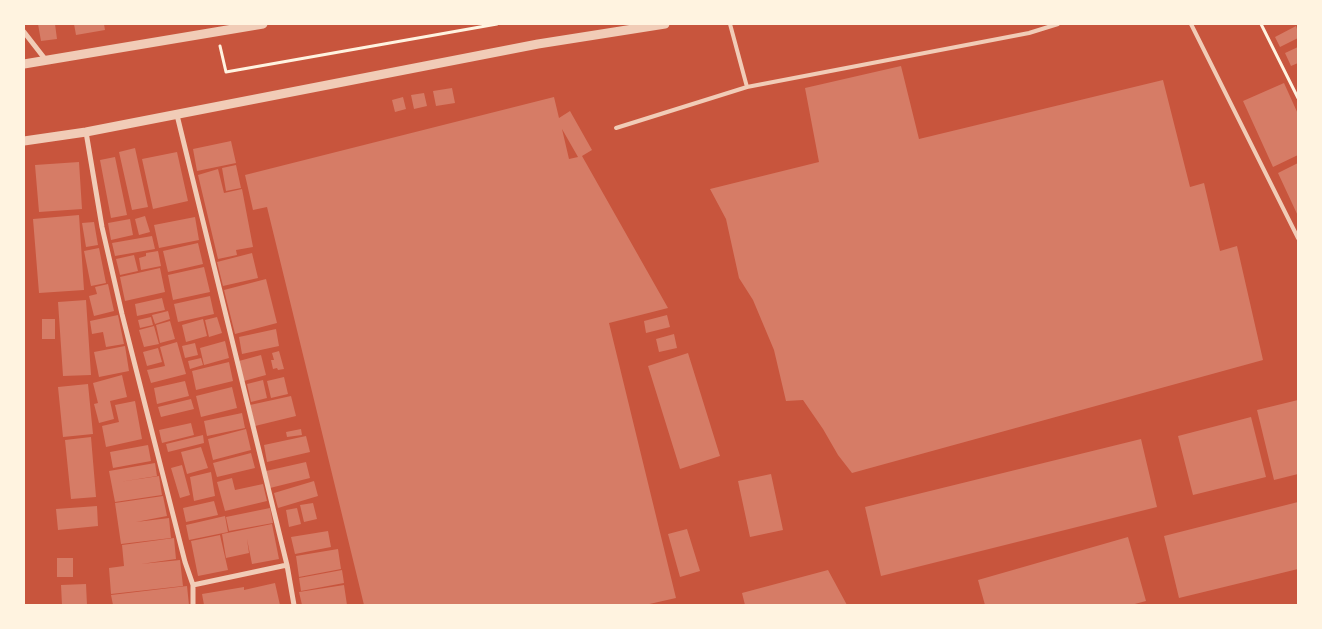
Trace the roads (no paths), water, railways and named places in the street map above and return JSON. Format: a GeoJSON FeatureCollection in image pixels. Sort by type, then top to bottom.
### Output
{"type":"FeatureCollection","features":[{"type":"Feature","properties":{"kind":"street"},"geometry":{"type":"LineString","coordinates":[[24,64],[263,24]]}},
{"type":"Feature","properties":{"kind":"street"},"geometry":{"type":"LineString","coordinates":[[24,141],[86,132],[538,44],[664,24]]}},
{"type":"Feature","properties":{"kind":"street"},"geometry":{"type":"LineString","coordinates":[[24,32],[45,60]]}},
{"type":"Feature","properties":{"kind":"street"},"geometry":{"type":"LineString","coordinates":[[177,114],[294,605]]}},
{"type":"Feature","properties":{"kind":"street"},"geometry":{"type":"LineString","coordinates":[[86,132],[102,227],[122,314],[185,562],[193,586],[193,605]]}},
{"type":"Feature","properties":{"kind":"street"},"geometry":{"type":"LineString","coordinates":[[193,586],[286,565]]}},
{"type":"Feature","properties":{"kind":"lane"},"geometry":{"type":"LineString","coordinates":[[730,24],[747,87]]}},
{"type":"Feature","properties":{"kind":"lane"},"geometry":{"type":"LineString","coordinates":[[616,128],[747,87],[1029,33],[1058,24]]}},
{"type":"Feature","properties":{"kind":"lane"},"geometry":{"type":"LineString","coordinates":[[1190,24],[1298,238]]}}]}
